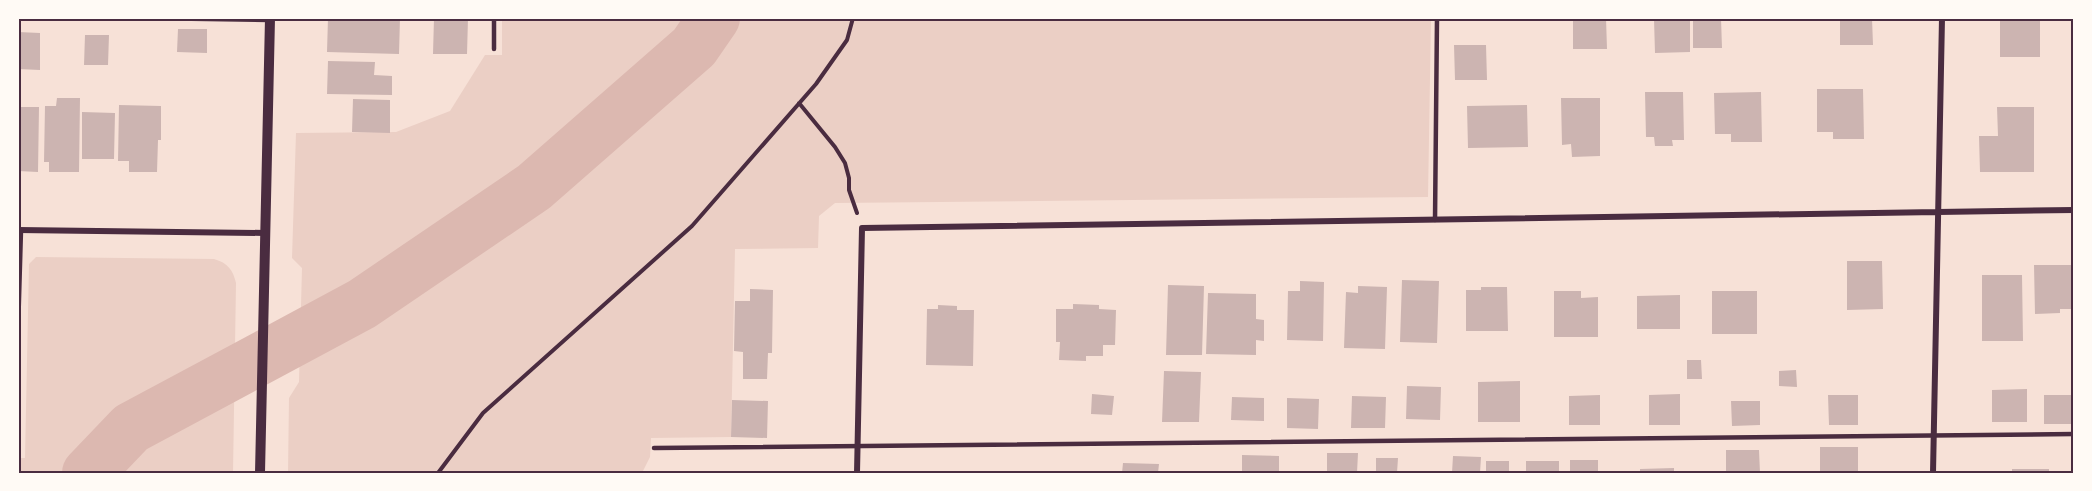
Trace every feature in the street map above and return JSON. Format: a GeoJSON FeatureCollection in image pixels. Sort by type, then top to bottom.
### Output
{"type":"FeatureCollection","features":[{"type":"Feature","properties":{"kind":"street"},"geometry":{"type":"LineString","coordinates":[[1934,473],[1942,18]]}},
{"type":"Feature","properties":{"kind":"street"},"geometry":{"type":"LineString","coordinates":[[260,473],[270,19]]}},
{"type":"Feature","properties":{"kind":"street"},"geometry":{"type":"LineString","coordinates":[[857,473],[862,228],[2074,210]]}},
{"type":"Feature","properties":{"kind":"street"},"geometry":{"type":"LineString","coordinates":[[19,230],[265,233]]}},
{"type":"Feature","properties":{"kind":"lane"},"geometry":{"type":"LineString","coordinates":[[143,18],[270,19]]}},
{"type":"Feature","properties":{"kind":"lane"},"geometry":{"type":"LineString","coordinates":[[494,18],[494,49]]}},
{"type":"Feature","properties":{"kind":"lane"},"geometry":{"type":"LineString","coordinates":[[1435,220],[1437,18]]}},
{"type":"Feature","properties":{"kind":"lane"},"geometry":{"type":"LineString","coordinates":[[18,333],[19,230]]}},
{"type":"Feature","properties":{"kind":"lane"},"geometry":{"type":"LineString","coordinates":[[654,448],[2074,434]]}},
{"type":"Feature","properties":{"kind":"path"},"geometry":{"type":"LineString","coordinates":[[438,473],[483,413],[692,226],[816,84],[847,40],[853,18]]}},
{"type":"Feature","properties":{"kind":"path"},"geometry":{"type":"LineString","coordinates":[[799,103],[845,163],[849,190],[862,228]]}},
{"type":"Feature","properties":{"kind":"shaded area"},"geometry":{"type":"Polygon","coordinates":[[[502,18],[1431,18],[1428,197],[835,203],[819,216],[818,248],[735,249],[731,437],[651,438],[650,457],[642,473],[288,473],[289,398],[299,382],[302,268],[292,258],[296,133],[396,132],[450,111],[485,55],[502,55],[502,18]]]}},
{"type":"Feature","properties":{"kind":"shaded area"},"geometry":{"type":"Polygon","coordinates":[[[36,257],[214,259],[229,268],[236,283],[233,473],[18,473],[18,458],[25,458],[29,264],[36,257]]]}},
{"type":"Feature","properties":{"kind":"building"},"geometry":{"type":"Polygon","coordinates":[[[328,18],[400,18],[399,54],[327,52],[328,18]]]}},
{"type":"Feature","properties":{"kind":"building"},"geometry":{"type":"Polygon","coordinates":[[[434,18],[468,18],[467,54],[433,54],[434,18]]]}},
{"type":"Feature","properties":{"kind":"building"},"geometry":{"type":"Polygon","coordinates":[[[1573,18],[1606,18],[1607,49],[1573,49],[1573,18]]]}},
{"type":"Feature","properties":{"kind":"building"},"geometry":{"type":"Polygon","coordinates":[[[1690,18],[1690,52],[1655,53],[1654,19],[1690,18]]]}},
{"type":"Feature","properties":{"kind":"building"},"geometry":{"type":"Polygon","coordinates":[[[1693,18],[1721,18],[1722,48],[1693,48],[1693,18]]]}},
{"type":"Feature","properties":{"kind":"building"},"geometry":{"type":"Polygon","coordinates":[[[1840,18],[1872,18],[1873,45],[1840,45],[1840,18]]]}},
{"type":"Feature","properties":{"kind":"building"},"geometry":{"type":"Polygon","coordinates":[[[2000,18],[2040,18],[2040,57],[2000,57],[2000,18]]]}},
{"type":"Feature","properties":{"kind":"building"},"geometry":{"type":"Polygon","coordinates":[[[178,29],[207,29],[207,53],[177,52],[178,29]]]}},
{"type":"Feature","properties":{"kind":"building"},"geometry":{"type":"Polygon","coordinates":[[[18,32],[40,33],[40,70],[18,69],[18,32]]]}},
{"type":"Feature","properties":{"kind":"building"},"geometry":{"type":"Polygon","coordinates":[[[85,35],[109,35],[108,65],[84,65],[85,35]]]}},
{"type":"Feature","properties":{"kind":"building"},"geometry":{"type":"Polygon","coordinates":[[[1454,45],[1486,45],[1487,80],[1455,80],[1454,45]]]}},
{"type":"Feature","properties":{"kind":"building"},"geometry":{"type":"Polygon","coordinates":[[[328,61],[375,62],[374,75],[392,76],[392,95],[327,94],[328,61]]]}},
{"type":"Feature","properties":{"kind":"building"},"geometry":{"type":"Polygon","coordinates":[[[1817,89],[1863,89],[1864,139],[1833,139],[1833,132],[1817,132],[1817,89]]]}},
{"type":"Feature","properties":{"kind":"building"},"geometry":{"type":"Polygon","coordinates":[[[1645,92],[1683,92],[1684,140],[1672,140],[1673,146],[1655,146],[1654,137],[1646,137],[1645,92]]]}},
{"type":"Feature","properties":{"kind":"building"},"geometry":{"type":"Polygon","coordinates":[[[1761,92],[1762,142],[1731,142],[1731,134],[1715,134],[1714,93],[1761,92]]]}},
{"type":"Feature","properties":{"kind":"building"},"geometry":{"type":"Polygon","coordinates":[[[57,98],[80,98],[79,172],[49,172],[49,162],[44,162],[45,106],[56,106],[57,98]]]}},
{"type":"Feature","properties":{"kind":"building"},"geometry":{"type":"Polygon","coordinates":[[[1561,98],[1600,98],[1600,156],[1572,157],[1571,144],[1562,145],[1561,98]]]}},
{"type":"Feature","properties":{"kind":"building"},"geometry":{"type":"Polygon","coordinates":[[[353,99],[390,100],[390,133],[352,132],[353,99]]]}},
{"type":"Feature","properties":{"kind":"building"},"geometry":{"type":"Polygon","coordinates":[[[119,105],[161,106],[161,140],[158,140],[157,172],[129,172],[129,161],[118,161],[119,105]]]}},
{"type":"Feature","properties":{"kind":"building"},"geometry":{"type":"Polygon","coordinates":[[[1527,105],[1528,147],[1468,148],[1467,106],[1527,105]]]}},
{"type":"Feature","properties":{"kind":"building"},"geometry":{"type":"Polygon","coordinates":[[[18,107],[39,107],[38,172],[18,171],[18,107]]]}},
{"type":"Feature","properties":{"kind":"building"},"geometry":{"type":"Polygon","coordinates":[[[1997,107],[2034,107],[2034,172],[1980,172],[1979,136],[1998,136],[1997,107]]]}},
{"type":"Feature","properties":{"kind":"building"},"geometry":{"type":"Polygon","coordinates":[[[82,112],[115,113],[114,159],[82,159],[82,112]]]}},
{"type":"Feature","properties":{"kind":"building"},"geometry":{"type":"Polygon","coordinates":[[[1847,261],[1882,261],[1883,309],[1847,310],[1847,261]]]}},
{"type":"Feature","properties":{"kind":"building"},"geometry":{"type":"Polygon","coordinates":[[[2034,265],[2073,265],[2073,309],[2060,309],[2060,313],[2035,314],[2034,265]]]}},
{"type":"Feature","properties":{"kind":"building"},"geometry":{"type":"Polygon","coordinates":[[[1982,275],[2022,275],[2023,341],[1982,341],[1982,275]]]}},
{"type":"Feature","properties":{"kind":"building"},"geometry":{"type":"Polygon","coordinates":[[[1402,280],[1439,281],[1437,343],[1400,342],[1402,280]]]}},
{"type":"Feature","properties":{"kind":"building"},"geometry":{"type":"Polygon","coordinates":[[[1300,281],[1324,282],[1323,341],[1287,340],[1288,291],[1300,291],[1300,281]]]}},
{"type":"Feature","properties":{"kind":"building"},"geometry":{"type":"Polygon","coordinates":[[[1168,285],[1204,286],[1202,355],[1166,355],[1168,285]]]}},
{"type":"Feature","properties":{"kind":"building"},"geometry":{"type":"Polygon","coordinates":[[[1358,286],[1387,287],[1385,349],[1344,348],[1346,292],[1358,293],[1358,286]]]}},
{"type":"Feature","properties":{"kind":"building"},"geometry":{"type":"Polygon","coordinates":[[[1481,287],[1507,287],[1508,331],[1466,331],[1466,290],[1481,290],[1481,287]]]}},
{"type":"Feature","properties":{"kind":"building"},"geometry":{"type":"Polygon","coordinates":[[[750,289],[773,290],[772,353],[768,353],[767,379],[743,379],[743,352],[734,351],[735,301],[750,301],[750,289]]]}},
{"type":"Feature","properties":{"kind":"building"},"geometry":{"type":"Polygon","coordinates":[[[1554,291],[1581,291],[1581,298],[1598,297],[1598,337],[1554,337],[1554,291]]]}},
{"type":"Feature","properties":{"kind":"building"},"geometry":{"type":"Polygon","coordinates":[[[1712,291],[1757,291],[1757,334],[1712,334],[1712,291]]]}},
{"type":"Feature","properties":{"kind":"building"},"geometry":{"type":"Polygon","coordinates":[[[1208,293],[1256,294],[1256,319],[1264,320],[1264,341],[1256,340],[1256,355],[1206,354],[1208,293]]]}},
{"type":"Feature","properties":{"kind":"building"},"geometry":{"type":"Polygon","coordinates":[[[1680,295],[1680,329],[1637,329],[1637,296],[1680,295]]]}},
{"type":"Feature","properties":{"kind":"building"},"geometry":{"type":"Polygon","coordinates":[[[1073,304],[1099,305],[1099,309],[1116,310],[1115,345],[1103,345],[1103,356],[1086,356],[1086,361],[1059,360],[1060,342],[1056,342],[1056,309],[1073,309],[1073,304]]]}},
{"type":"Feature","properties":{"kind":"building"},"geometry":{"type":"Polygon","coordinates":[[[938,305],[957,306],[957,310],[974,310],[973,366],[926,365],[927,309],[938,309],[938,305]]]}},
{"type":"Feature","properties":{"kind":"building"},"geometry":{"type":"Polygon","coordinates":[[[1687,360],[1701,360],[1702,379],[1687,379],[1687,360]]]}},
{"type":"Feature","properties":{"kind":"building"},"geometry":{"type":"Polygon","coordinates":[[[1796,370],[1797,387],[1779,386],[1779,371],[1796,370]]]}},
{"type":"Feature","properties":{"kind":"building"},"geometry":{"type":"Polygon","coordinates":[[[1164,371],[1201,372],[1199,422],[1162,422],[1164,371]]]}},
{"type":"Feature","properties":{"kind":"building"},"geometry":{"type":"Polygon","coordinates":[[[1520,381],[1520,422],[1478,422],[1478,382],[1520,381]]]}},
{"type":"Feature","properties":{"kind":"building"},"geometry":{"type":"Polygon","coordinates":[[[1407,386],[1441,387],[1440,420],[1406,419],[1407,386]]]}},
{"type":"Feature","properties":{"kind":"building"},"geometry":{"type":"Polygon","coordinates":[[[2027,389],[2027,422],[1992,422],[1992,390],[2027,389]]]}},
{"type":"Feature","properties":{"kind":"building"},"geometry":{"type":"Polygon","coordinates":[[[1092,394],[1114,396],[1112,415],[1091,414],[1092,394]]]}},
{"type":"Feature","properties":{"kind":"building"},"geometry":{"type":"Polygon","coordinates":[[[1680,394],[1680,425],[1649,425],[1649,395],[1680,394]]]}},
{"type":"Feature","properties":{"kind":"building"},"geometry":{"type":"Polygon","coordinates":[[[1600,395],[1600,425],[1569,425],[1569,396],[1600,395]]]}},
{"type":"Feature","properties":{"kind":"building"},"geometry":{"type":"Polygon","coordinates":[[[1828,395],[1858,395],[1858,425],[1829,425],[1828,395]]]}},
{"type":"Feature","properties":{"kind":"building"},"geometry":{"type":"Polygon","coordinates":[[[2044,395],[2074,395],[2074,424],[2044,424],[2044,395]]]}},
{"type":"Feature","properties":{"kind":"building"},"geometry":{"type":"Polygon","coordinates":[[[1352,396],[1386,397],[1385,428],[1351,428],[1352,396]]]}},
{"type":"Feature","properties":{"kind":"building"},"geometry":{"type":"Polygon","coordinates":[[[1232,397],[1264,398],[1264,421],[1231,420],[1232,397]]]}},
{"type":"Feature","properties":{"kind":"building"},"geometry":{"type":"Polygon","coordinates":[[[1287,398],[1319,399],[1318,429],[1287,428],[1287,398]]]}},
{"type":"Feature","properties":{"kind":"building"},"geometry":{"type":"Polygon","coordinates":[[[732,400],[768,401],[767,438],[731,437],[732,400]]]}},
{"type":"Feature","properties":{"kind":"building"},"geometry":{"type":"Polygon","coordinates":[[[1731,401],[1760,401],[1760,425],[1732,426],[1731,401]]]}},
{"type":"Feature","properties":{"kind":"building"},"geometry":{"type":"Polygon","coordinates":[[[1820,447],[1858,447],[1858,473],[1820,473],[1820,447]]]}},
{"type":"Feature","properties":{"kind":"building"},"geometry":{"type":"Polygon","coordinates":[[[1726,450],[1759,450],[1760,473],[1726,473],[1726,450]]]}},
{"type":"Feature","properties":{"kind":"building"},"geometry":{"type":"Polygon","coordinates":[[[1327,453],[1358,453],[1357,473],[1327,473],[1327,453]]]}},
{"type":"Feature","properties":{"kind":"building"},"geometry":{"type":"Polygon","coordinates":[[[1242,455],[1279,456],[1279,473],[1242,473],[1242,455]]]}},
{"type":"Feature","properties":{"kind":"building"},"geometry":{"type":"Polygon","coordinates":[[[1453,456],[1481,457],[1480,473],[1452,473],[1453,456]]]}},
{"type":"Feature","properties":{"kind":"building"},"geometry":{"type":"Polygon","coordinates":[[[1376,458],[1398,458],[1397,473],[1376,473],[1376,458]]]}},
{"type":"Feature","properties":{"kind":"building"},"geometry":{"type":"Polygon","coordinates":[[[1570,460],[1598,460],[1598,473],[1570,473],[1570,460]]]}},
{"type":"Feature","properties":{"kind":"building"},"geometry":{"type":"Polygon","coordinates":[[[1486,461],[1509,461],[1509,473],[1486,473],[1486,461]]]}},
{"type":"Feature","properties":{"kind":"building"},"geometry":{"type":"Polygon","coordinates":[[[1526,461],[1559,461],[1559,473],[1526,473],[1526,461]]]}},
{"type":"Feature","properties":{"kind":"building"},"geometry":{"type":"Polygon","coordinates":[[[1123,463],[1159,464],[1158,473],[1122,473],[1123,463]]]}},
{"type":"Feature","properties":{"kind":"building"},"geometry":{"type":"Polygon","coordinates":[[[1674,468],[1674,473],[1640,473],[1640,469],[1674,468]]]}},
{"type":"Feature","properties":{"kind":"building"},"geometry":{"type":"Polygon","coordinates":[[[2012,469],[2049,469],[2049,473],[2012,473],[2012,469]]]}},
{"type":"Feature","properties":{"kind":"waterway"},"geometry":{"type":"LineString","coordinates":[[88,473],[131,428],[362,304],[534,187],[694,47],[714,18]]}}]}
